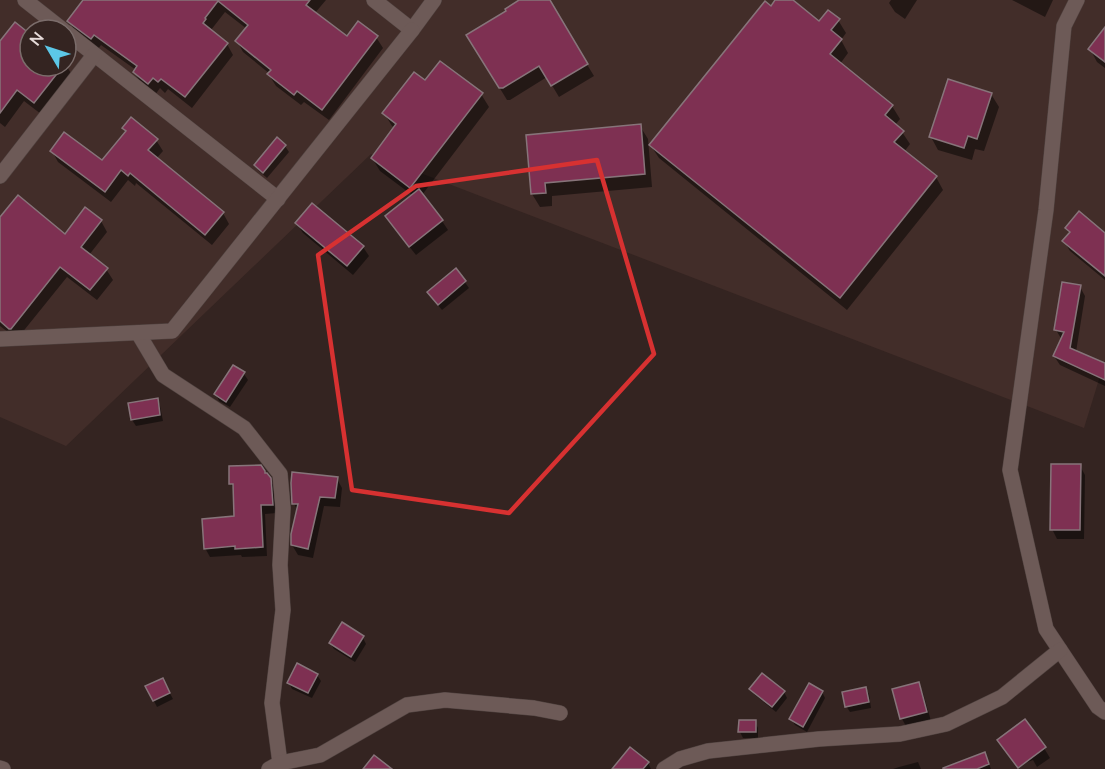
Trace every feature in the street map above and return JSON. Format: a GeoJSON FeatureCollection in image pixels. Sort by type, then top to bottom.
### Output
{"type":"FeatureCollection","features":[{"type":"Feature","properties":{"kind":"street"},"geometry":{"type":"LineString","coordinates":[[25,0],[48,18]]}},
{"type":"Feature","properties":{"kind":"street"},"geometry":{"type":"LineString","coordinates":[[374,0],[412,30]]}},
{"type":"Feature","properties":{"kind":"street"},"geometry":{"type":"LineString","coordinates":[[0,339],[172,331],[434,0]]}},
{"type":"Feature","properties":{"kind":"street"},"geometry":{"type":"LineString","coordinates":[[1077,0],[1064,26],[1046,210],[1010,470],[1046,628],[1098,706],[1105,712]]}},
{"type":"Feature","properties":{"kind":"street"},"geometry":{"type":"LineString","coordinates":[[78,42],[278,199]]}},
{"type":"Feature","properties":{"kind":"street"},"geometry":{"type":"LineString","coordinates":[[0,176],[94,55]]}},
{"type":"Feature","properties":{"kind":"street"},"geometry":{"type":"LineString","coordinates":[[138,333],[163,375],[244,428],[280,474],[283,508],[280,565],[283,610],[272,703],[274,766],[321,762],[407,705],[445,700],[534,708],[560,714]]}},
{"type":"Feature","properties":{"kind":"street"},"geometry":{"type":"LineString","coordinates":[[664,769],[680,759],[708,751],[819,739],[900,734],[946,724],[1002,697],[1060,650]]}},
{"type":"Feature","properties":{"kind":"highlighted area"},"geometry":{"type":"Polygon","coordinates":[[[597,160],[654,354],[509,513],[352,490],[318,255],[416,186],[597,160]]]}},
{"type":"Feature","properties":{"kind":"shaded area"},"geometry":{"type":"Polygon","coordinates":[[[0,0],[1105,0],[1105,360],[1084,428],[371,154],[66,446],[0,417],[0,0]]]}},
{"type":"Feature","properties":{"kind":"building"},"geometry":{"type":"Polygon","coordinates":[[[83,0],[310,0],[306,5],[347,36],[358,21],[378,36],[322,110],[297,91],[294,95],[267,74],[271,70],[235,41],[248,25],[218,1],[203,23],[228,43],[185,97],[161,79],[158,82],[153,78],[148,84],[133,72],[137,66],[94,35],[91,39],[78,29],[78,18],[69,18],[83,0]]]}},
{"type":"Feature","properties":{"kind":"building"},"geometry":{"type":"Polygon","coordinates":[[[519,0],[550,0],[588,64],[551,86],[539,66],[503,88],[499,88],[466,35],[506,11],[505,9],[519,0]]]}},
{"type":"Feature","properties":{"kind":"building"},"geometry":{"type":"Polygon","coordinates":[[[775,0],[793,0],[819,21],[828,10],[840,19],[831,30],[842,39],[830,54],[893,105],[885,115],[904,131],[894,142],[937,176],[840,298],[649,145],[765,1],[771,6],[775,0]]]}},
{"type":"Feature","properties":{"kind":"building"},"geometry":{"type":"Polygon","coordinates":[[[15,22],[18,24],[18,78],[54,78],[34,103],[17,90],[0,113],[0,41],[15,22]]]}},
{"type":"Feature","properties":{"kind":"building"},"geometry":{"type":"Polygon","coordinates":[[[1105,27],[1105,62],[1088,49],[1105,27]]]}},
{"type":"Feature","properties":{"kind":"building"},"geometry":{"type":"Polygon","coordinates":[[[440,61],[483,93],[410,188],[371,158],[396,124],[382,113],[414,72],[425,80],[440,61]]]}},
{"type":"Feature","properties":{"kind":"building"},"geometry":{"type":"Polygon","coordinates":[[[948,79],[992,93],[977,139],[968,136],[964,148],[929,137],[948,79]]]}},
{"type":"Feature","properties":{"kind":"building"},"geometry":{"type":"Polygon","coordinates":[[[131,117],[158,139],[148,150],[224,212],[205,235],[130,173],[128,176],[121,170],[105,192],[50,151],[64,132],[102,160],[126,131],[122,128],[131,117]]]}},
{"type":"Feature","properties":{"kind":"building"},"geometry":{"type":"Polygon","coordinates":[[[641,124],[645,174],[545,183],[546,193],[531,194],[526,135],[641,124]]]}},
{"type":"Feature","properties":{"kind":"building"},"geometry":{"type":"Polygon","coordinates":[[[277,137],[286,145],[263,173],[254,165],[277,137]]]}},
{"type":"Feature","properties":{"kind":"building"},"geometry":{"type":"Polygon","coordinates":[[[419,189],[443,220],[409,247],[385,216],[419,189]]]}},
{"type":"Feature","properties":{"kind":"building"},"geometry":{"type":"Polygon","coordinates":[[[18,195],[65,234],[85,207],[102,220],[81,247],[108,268],[90,290],[60,267],[9,329],[0,321],[0,217],[18,195]]]}},
{"type":"Feature","properties":{"kind":"building"},"geometry":{"type":"Polygon","coordinates":[[[312,203],[364,246],[347,266],[295,223],[312,203]]]}},
{"type":"Feature","properties":{"kind":"building"},"geometry":{"type":"Polygon","coordinates":[[[1079,211],[1105,233],[1105,276],[1062,241],[1070,232],[1065,228],[1079,211]]]}},
{"type":"Feature","properties":{"kind":"building"},"geometry":{"type":"Polygon","coordinates":[[[456,268],[466,281],[438,305],[427,292],[456,268]]]}},
{"type":"Feature","properties":{"kind":"building"},"geometry":{"type":"Polygon","coordinates":[[[1062,282],[1081,285],[1070,348],[1105,363],[1105,380],[1053,356],[1064,332],[1054,330],[1062,282]]]}},
{"type":"Feature","properties":{"kind":"building"},"geometry":{"type":"Polygon","coordinates":[[[233,365],[245,372],[226,402],[214,394],[233,365]]]}},
{"type":"Feature","properties":{"kind":"building"},"geometry":{"type":"Polygon","coordinates":[[[158,398],[160,415],[131,420],[128,403],[158,398]]]}},
{"type":"Feature","properties":{"kind":"building"},"geometry":{"type":"Polygon","coordinates":[[[1051,464],[1081,464],[1080,530],[1050,530],[1051,464]]]}},
{"type":"Feature","properties":{"kind":"building"},"geometry":{"type":"Polygon","coordinates":[[[261,465],[271,478],[273,505],[261,505],[263,547],[235,549],[235,546],[204,549],[202,519],[234,516],[233,484],[229,484],[229,466],[261,465]]]}},
{"type":"Feature","properties":{"kind":"building"},"geometry":{"type":"Polygon","coordinates":[[[292,472],[338,477],[335,498],[320,497],[308,549],[291,545],[291,534],[298,504],[292,504],[292,472]]]}},
{"type":"Feature","properties":{"kind":"building"},"geometry":{"type":"Polygon","coordinates":[[[342,622],[364,636],[351,657],[329,643],[342,622]]]}},
{"type":"Feature","properties":{"kind":"building"},"geometry":{"type":"Polygon","coordinates":[[[297,663],[318,674],[308,693],[287,683],[297,663]]]}},
{"type":"Feature","properties":{"kind":"building"},"geometry":{"type":"Polygon","coordinates":[[[762,673],[785,691],[772,707],[749,689],[762,673]]]}},
{"type":"Feature","properties":{"kind":"building"},"geometry":{"type":"Polygon","coordinates":[[[163,678],[170,693],[153,701],[145,686],[163,678]]]}},
{"type":"Feature","properties":{"kind":"building"},"geometry":{"type":"Polygon","coordinates":[[[919,682],[927,712],[900,719],[892,689],[919,682]]]}},
{"type":"Feature","properties":{"kind":"building"},"geometry":{"type":"Polygon","coordinates":[[[809,683],[823,691],[803,727],[789,719],[809,683]]]}},
{"type":"Feature","properties":{"kind":"building"},"geometry":{"type":"Polygon","coordinates":[[[866,687],[869,702],[845,707],[842,692],[866,687]]]}},
{"type":"Feature","properties":{"kind":"building"},"geometry":{"type":"Polygon","coordinates":[[[1025,719],[1046,747],[1018,768],[997,740],[1025,719]]]}},
{"type":"Feature","properties":{"kind":"building"},"geometry":{"type":"Polygon","coordinates":[[[739,720],[756,720],[756,732],[738,732],[739,720]]]}},
{"type":"Feature","properties":{"kind":"building"},"geometry":{"type":"Polygon","coordinates":[[[630,747],[649,762],[643,769],[612,769],[630,747]]]}},
{"type":"Feature","properties":{"kind":"building"},"geometry":{"type":"Polygon","coordinates":[[[985,752],[989,764],[977,769],[943,769],[943,768],[985,752]]]}},
{"type":"Feature","properties":{"kind":"building"},"geometry":{"type":"Polygon","coordinates":[[[374,755],[392,769],[363,769],[374,755]]]}}]}
